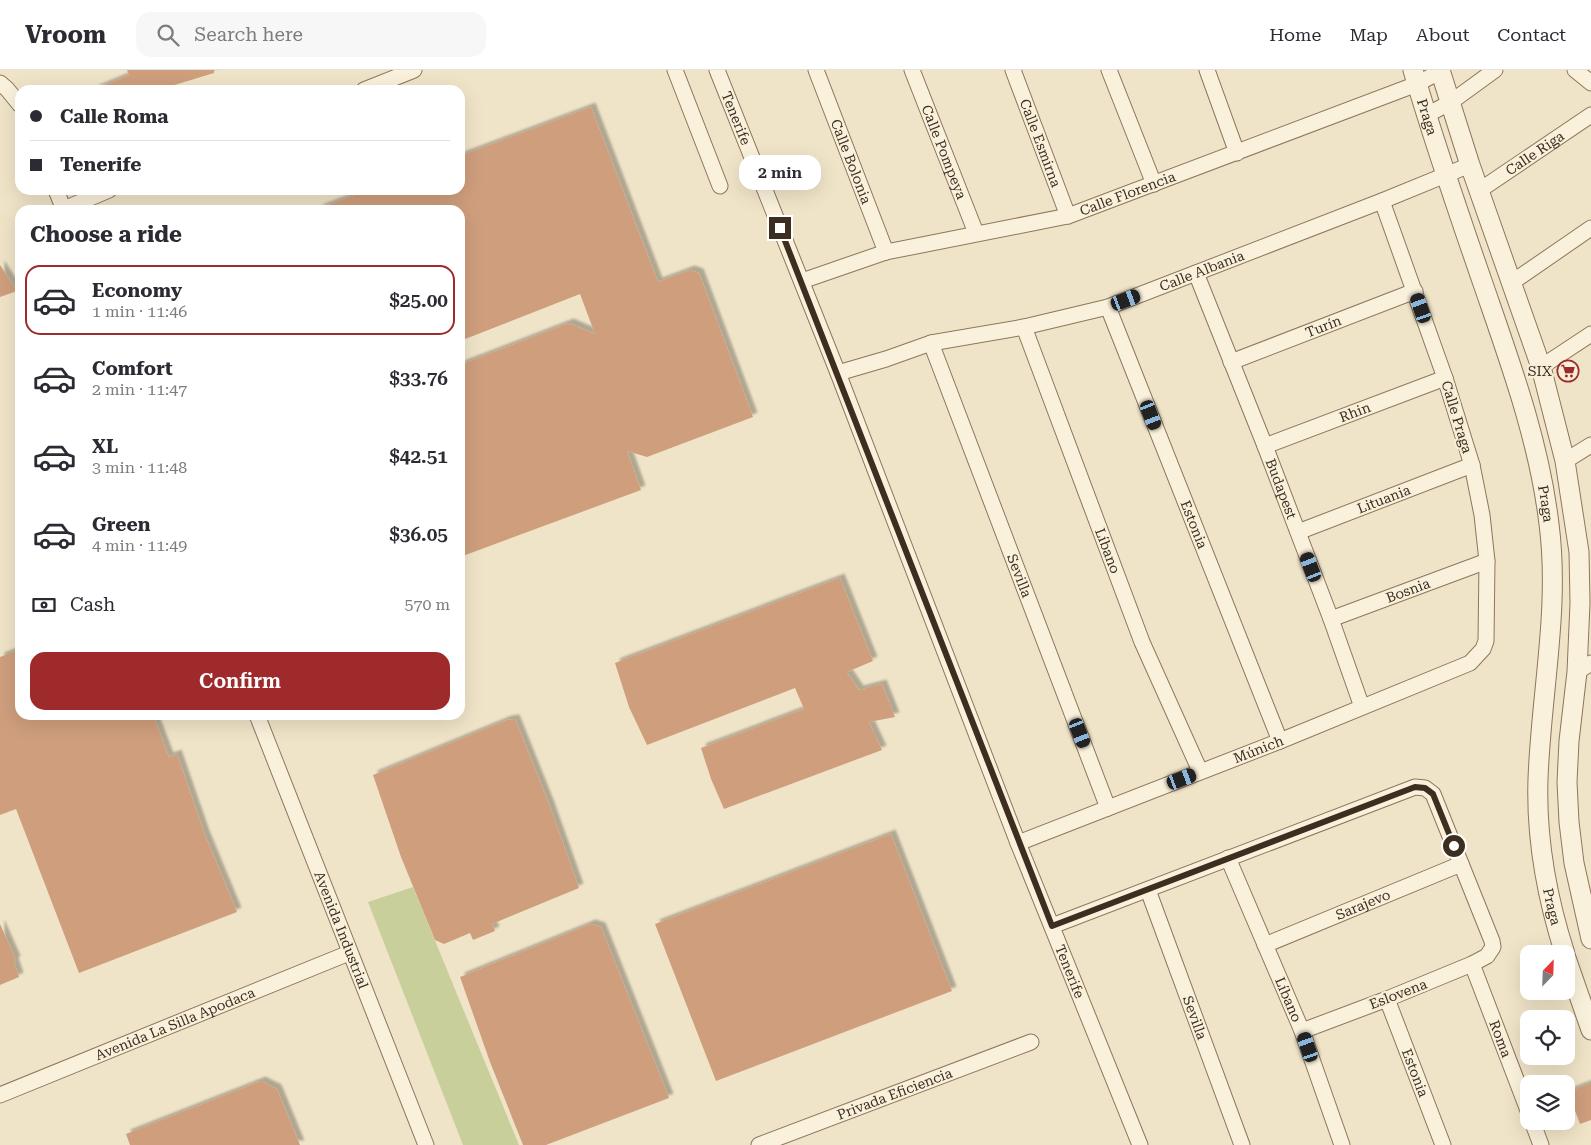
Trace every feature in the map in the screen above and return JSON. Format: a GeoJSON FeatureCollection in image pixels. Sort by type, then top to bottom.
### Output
{"type":"FeatureCollection","features":[{"type":"Feature","properties":{"kind":"street"},"geometry":{"type":"LineString","coordinates":[[376,85],[414,70]]}},
{"type":"Feature","properties":{"kind":"street"},"geometry":{"type":"LineString","coordinates":[[675,70],[720,186]]}},
{"type":"Feature","properties":{"kind":"street","name":"Tenerife"},"geometry":{"type":"LineString","coordinates":[[717,70],[838,373],[1018,844],[1140,1145]]}},
{"type":"Feature","properties":{"kind":"street","name":"Calle Bolonia"},"geometry":{"type":"LineString","coordinates":[[816,70],[886,252]]}},
{"type":"Feature","properties":{"kind":"street","name":"Calle Pompeya"},"geometry":{"type":"LineString","coordinates":[[912,70],[976,233]]}},
{"type":"Feature","properties":{"kind":"street","name":"Calle Esmirna"},"geometry":{"type":"LineString","coordinates":[[1013,70],[1068,216]]}},
{"type":"Feature","properties":{"kind":"street"},"geometry":{"type":"LineString","coordinates":[[1109,70],[1154,184]]}},
{"type":"Feature","properties":{"kind":"street"},"geometry":{"type":"LineString","coordinates":[[1207,70],[1237,153]]}},
{"type":"Feature","properties":{"kind":"street"},"geometry":{"type":"LineString","coordinates":[[1427,115],[1451,102],[1495,70]]}},
{"type":"Feature","properties":{"kind":"street"},"geometry":{"type":"LineString","coordinates":[[1575,70],[1591,83]]}},
{"type":"Feature","properties":{"kind":"street","name":"Calle Florencia"},"geometry":{"type":"LineString","coordinates":[[802,281],[886,252],[1068,216],[1237,153],[1415,77],[1440,71]]}},
{"type":"Feature","properties":{"kind":"street","name":"Praga"},"geometry":{"type":"LineString","coordinates":[[1440,71],[1470,165],[1541,367],[1565,461],[1579,552],[1584,667],[1569,750],[1567,782],[1569,822],[1574,863],[1591,940]]}},
{"type":"Feature","properties":{"kind":"street","name":"Praga"},"geometry":{"type":"LineString","coordinates":[[1415,77],[1445,175],[1522,396],[1543,479],[1553,560],[1553,606],[1540,738],[1538,781],[1540,825],[1546,878],[1563,945]]}},
{"type":"Feature","properties":{"kind":"street"},"geometry":{"type":"LineString","coordinates":[[0,83],[8,88],[15,98]]}},
{"type":"Feature","properties":{"kind":"street","name":"Calle Riga"},"geometry":{"type":"LineString","coordinates":[[1480,190],[1591,115]]}},
{"type":"Feature","properties":{"kind":"street","name":"Calle Albania"},"geometry":{"type":"LineString","coordinates":[[838,373],[886,360],[931,343],[1024,327],[1108,307],[1470,165]]}},
{"type":"Feature","properties":{"kind":"street"},"geometry":{"type":"LineString","coordinates":[[75,205],[98,195]]}},
{"type":"Feature","properties":{"kind":"street","name":"Calle Praga"},"geometry":{"type":"LineString","coordinates":[[1382,201],[1445,378],[1472,466],[1482,515],[1487,561],[1486,641]]}},
{"type":"Feature","properties":{"kind":"street"},"geometry":{"type":"LineString","coordinates":[[1511,283],[1591,228]]}},
{"type":"Feature","properties":{"kind":"street","name":"Budapest"},"geometry":{"type":"LineString","coordinates":[[1196,273],[1298,532],[1362,707]]}},
{"type":"Feature","properties":{"kind":"street","name":"Turín"},"geometry":{"type":"LineString","coordinates":[[1231,362],[1415,291]]}},
{"type":"Feature","properties":{"kind":"street","name":"Estonia"},"geometry":{"type":"LineString","coordinates":[[1108,307],[1280,741]]}},
{"type":"Feature","properties":{"kind":"street","name":"Líbano"},"geometry":{"type":"LineString","coordinates":[[1024,327],[1142,642],[1200,771]]}},
{"type":"Feature","properties":{"kind":"street"},"geometry":{"type":"LineString","coordinates":[[1541,367],[1591,334]]}},
{"type":"Feature","properties":{"kind":"street","name":"Sevilla"},"geometry":{"type":"LineString","coordinates":[[931,343],[1108,808]]}},
{"type":"Feature","properties":{"kind":"street","name":"Rhin"},"geometry":{"type":"LineString","coordinates":[[1265,446],[1445,378]]}},
{"type":"Feature","properties":{"kind":"street"},"geometry":{"type":"LineString","coordinates":[[1565,461],[1591,446]]}},
{"type":"Feature","properties":{"kind":"street","name":"Lituania"},"geometry":{"type":"LineString","coordinates":[[1298,532],[1472,466]]}},
{"type":"Feature","properties":{"kind":"street","name":"Bosnia"},"geometry":{"type":"LineString","coordinates":[[1331,619],[1487,561]]}},
{"type":"Feature","properties":{"kind":"street","name":"Múnich"},"geometry":{"type":"LineString","coordinates":[[1018,844],[1470,664],[1484,649],[1486,641]]}},
{"type":"Feature","properties":{"kind":"street","name":"Avenida Industrial"},"geometry":{"type":"LineString","coordinates":[[259,720],[426,1145]]}},
{"type":"Feature","properties":{"kind":"street"},"geometry":{"type":"LineString","coordinates":[[1052,926],[1415,787],[1429,790],[1433,794],[1461,864]]}},
{"type":"Feature","properties":{"kind":"street"},"geometry":{"type":"LineString","coordinates":[[1540,825],[1569,822]]}},
{"type":"Feature","properties":{"kind":"street","name":"Líbano"},"geometry":{"type":"LineString","coordinates":[[1228,858],[1302,1031],[1342,1145]]}},
{"type":"Feature","properties":{"kind":"street","name":"Sarajevo"},"geometry":{"type":"LineString","coordinates":[[1266,945],[1461,864]]}},
{"type":"Feature","properties":{"kind":"street","name":"Eslovena"},"geometry":{"type":"LineString","coordinates":[[1302,1031],[1387,999],[1487,956],[1491,951],[1492,941],[1461,864]]}},
{"type":"Feature","properties":{"kind":"street","name":"Sevilla"},"geometry":{"type":"LineString","coordinates":[[1148,890],[1242,1145]]}},
{"type":"Feature","properties":{"kind":"street","name":"Avenida La Silla Apodaca"},"geometry":{"type":"LineString","coordinates":[[0,1095],[349,953]]}},
{"type":"Feature","properties":{"kind":"street","name":"Roma"},"geometry":{"type":"LineString","coordinates":[[1472,964],[1520,1089]]}},
{"type":"Feature","properties":{"kind":"street"},"geometry":{"type":"LineString","coordinates":[[1575,984],[1591,1030]]}},
{"type":"Feature","properties":{"kind":"street","name":"Estonia"},"geometry":{"type":"LineString","coordinates":[[1387,999],[1443,1145]]}},
{"type":"Feature","properties":{"kind":"street","name":"Privada Eficiencia"},"geometry":{"type":"LineString","coordinates":[[759,1145],[1031,1042]]}},
{"type":"Feature","properties":{"kind":"street"},"geometry":{"type":"LineString","coordinates":[[1535,1130],[1541,1145]]}},
{"type":"Feature","properties":{"kind":"green space"},"geometry":{"type":"Polygon","coordinates":[[[413,887],[519,1145],[463,1145],[368,902],[413,887]]]}},
{"type":"Feature","properties":{"kind":"building"},"geometry":{"type":"Polygon","coordinates":[[[127,70],[214,70],[214,73],[174,85],[105,85],[129,75],[127,70]]]}},
{"type":"Feature","properties":{"kind":"building"},"geometry":{"type":"Polygon","coordinates":[[[591,107],[658,282],[690,270],[699,273],[753,417],[647,457],[627,451],[641,490],[465,555],[465,363],[569,323],[595,334],[580,294],[465,339],[465,205],[329,205],[355,195],[465,195],[465,154],[591,107]]]}},
{"type":"Feature","properties":{"kind":"building"},"geometry":{"type":"Polygon","coordinates":[[[0,265],[15,288],[15,292],[0,297],[0,265]]]}},
{"type":"Feature","properties":{"kind":"building"},"geometry":{"type":"Polygon","coordinates":[[[840,578],[873,661],[847,672],[859,690],[882,684],[895,717],[869,722],[882,750],[724,809],[711,779],[701,748],[804,709],[795,688],[647,745],[629,707],[615,663],[840,578]]]}},
{"type":"Feature","properties":{"kind":"building"},"geometry":{"type":"Polygon","coordinates":[[[15,651],[15,720],[155,720],[169,757],[177,754],[205,835],[237,912],[79,973],[16,809],[0,815],[0,657],[15,651]]]}},
{"type":"Feature","properties":{"kind":"building"},"geometry":{"type":"Polygon","coordinates":[[[515,719],[549,804],[579,888],[492,924],[495,931],[473,940],[470,933],[444,944],[435,940],[401,857],[373,775],[507,720],[515,719]]]}},
{"type":"Feature","properties":{"kind":"building"},"geometry":{"type":"Polygon","coordinates":[[[891,834],[952,991],[716,1081],[655,924],[891,834]]]}},
{"type":"Feature","properties":{"kind":"building"},"geometry":{"type":"Polygon","coordinates":[[[0,924],[16,960],[14,962],[19,977],[0,985],[0,924]]]}},
{"type":"Feature","properties":{"kind":"building"},"geometry":{"type":"Polygon","coordinates":[[[591,924],[601,927],[669,1098],[546,1145],[523,1145],[490,1062],[460,977],[591,924]]]}},
{"type":"Feature","properties":{"kind":"building"},"geometry":{"type":"Polygon","coordinates":[[[261,1081],[277,1089],[300,1145],[130,1145],[126,1134],[261,1081]]]}},
{"type":"Feature","properties":{"kind":"building"},"geometry":{"type":"Polygon","coordinates":[[[1591,1083],[1591,1120],[1580,1124],[1575,1111],[1575,1089],[1591,1083]]]}},
{"type":"Feature","properties":{"kind":"place","name":"SIX"},"geometry":{"type":"Point","coordinates":[1568,371]}},
{"type":"Feature","properties":{"kind":"route"},"geometry":{"type":"LineString","coordinates":[[780,228],[1052,926],[1415,787],[1425,788],[1433,794],[1454,846]]}}]}
